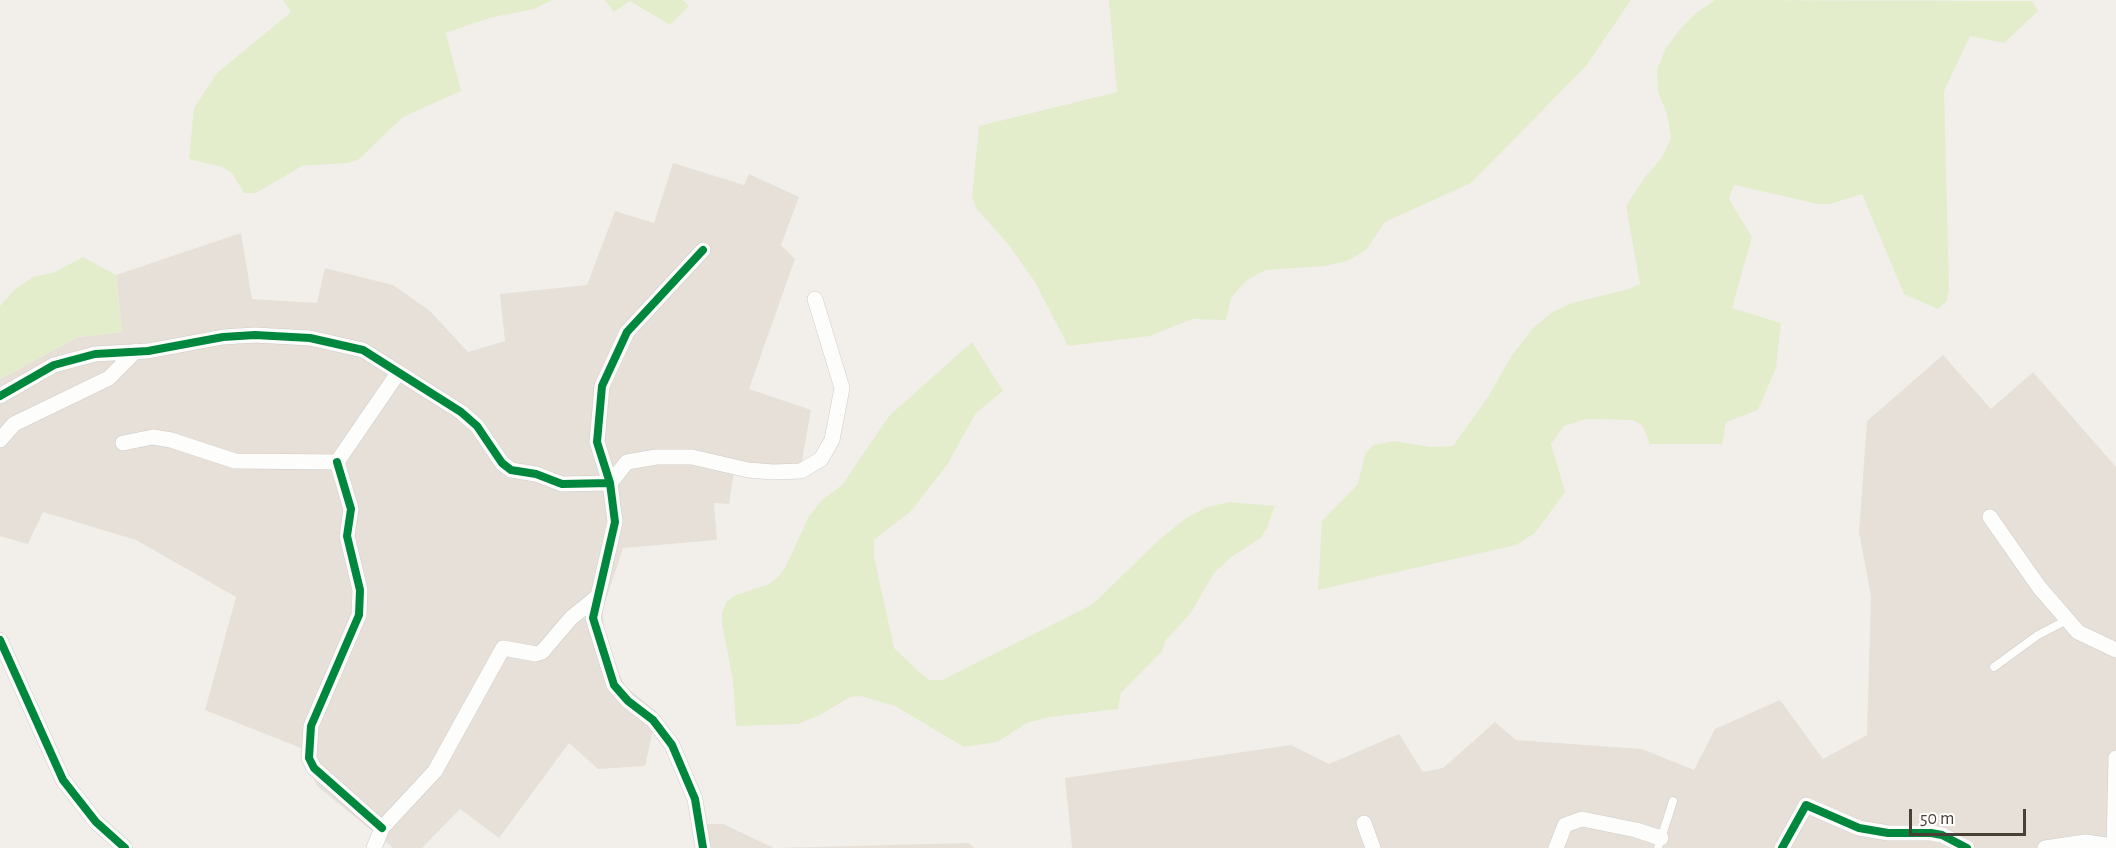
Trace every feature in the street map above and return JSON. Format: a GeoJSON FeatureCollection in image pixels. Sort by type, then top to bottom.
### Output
{"type":"FeatureCollection","features":[{"type":"Feature","properties":{"kind":"street"},"geometry":{"type":"LineString","coordinates":[[703,250],[627,332],[602,386],[597,442],[610,483],[615,522],[594,618],[610,676],[621,694],[653,720],[672,746],[695,799],[703,848]]}},
{"type":"Feature","properties":{"kind":"street"},"geometry":{"type":"LineString","coordinates":[[0,396],[39,372],[70,359],[95,354],[136,351],[223,338],[277,335],[310,338],[363,350],[470,418],[502,463],[511,470],[536,474],[562,484],[610,483],[627,462],[656,457],[692,458],[748,470],[801,471],[821,459],[828,450],[835,432],[842,388],[815,299]]}},
{"type":"Feature","properties":{"kind":"street"},"geometry":{"type":"LineString","coordinates":[[0,440],[14,424],[109,378],[136,351]]}},
{"type":"Feature","properties":{"kind":"street"},"geometry":{"type":"LineString","coordinates":[[337,462],[398,373]]}},
{"type":"Feature","properties":{"kind":"street"},"geometry":{"type":"LineString","coordinates":[[123,443],[153,438],[171,440],[235,461],[337,462]]}},
{"type":"Feature","properties":{"kind":"street"},"geometry":{"type":"LineString","coordinates":[[337,462],[351,509],[347,536],[360,590],[359,615],[311,726],[309,758],[314,768],[382,828]]}},
{"type":"Feature","properties":{"kind":"street"},"geometry":{"type":"LineString","coordinates":[[1990,516],[2039,587],[2078,632],[2116,650]]}},
{"type":"Feature","properties":{"kind":"street"},"geometry":{"type":"LineString","coordinates":[[374,848],[382,828],[435,771],[503,648],[536,654],[542,652],[571,618],[597,597]]}},
{"type":"Feature","properties":{"kind":"street"},"geometry":{"type":"LineString","coordinates":[[0,640],[63,780],[96,822],[125,848]]}},
{"type":"Feature","properties":{"kind":"street"},"geometry":{"type":"LineString","coordinates":[[2045,848],[2085,842],[2114,847],[2116,758]]}},
{"type":"Feature","properties":{"kind":"street"},"geometry":{"type":"LineString","coordinates":[[1782,848],[1806,805],[1859,828],[1888,833],[1942,835],[1968,848]]}},
{"type":"Feature","properties":{"kind":"street"},"geometry":{"type":"LineString","coordinates":[[1556,848],[1565,825],[1582,819],[1636,830],[1659,843]]}},
{"type":"Feature","properties":{"kind":"street"},"geometry":{"type":"LineString","coordinates":[[1364,823],[1373,848]]}},
{"type":"Feature","properties":{"kind":"lane"},"geometry":{"type":"LineString","coordinates":[[1994,667],[2038,635],[2067,620]]}},
{"type":"Feature","properties":{"kind":"lane"},"geometry":{"type":"LineString","coordinates":[[1659,843],[1672,801]]}},
{"type":"Feature","properties":{"kind":"shaded area"},"geometry":{"type":"Polygon","coordinates":[[[673,163],[744,185],[749,174],[799,197],[781,245],[795,259],[749,389],[811,410],[799,478],[734,472],[729,504],[714,503],[717,540],[623,548],[603,609],[604,642],[625,686],[657,712],[645,766],[598,769],[569,743],[499,838],[460,809],[422,848],[393,848],[317,786],[301,748],[205,710],[236,597],[136,540],[43,512],[28,544],[0,536],[0,379],[78,337],[122,332],[116,275],[241,233],[252,299],[317,303],[325,268],[393,285],[430,311],[468,352],[505,341],[500,294],[587,285],[615,211],[654,223],[673,163]]]}},
{"type":"Feature","properties":{"kind":"shaded area"},"geometry":{"type":"Polygon","coordinates":[[[1943,355],[1991,409],[2033,372],[2116,467],[2116,848],[1072,848],[1065,778],[1291,745],[1329,764],[1399,734],[1423,772],[1443,768],[1495,722],[1516,740],[1642,749],[1694,770],[1715,729],[1780,700],[1823,759],[1867,735],[1871,596],[1859,532],[1867,421],[1943,355]]]}},
{"type":"Feature","properties":{"kind":"shaded area"},"geometry":{"type":"Polygon","coordinates":[[[696,824],[723,824],[774,848],[696,848],[696,824]]]}},
{"type":"Feature","properties":{"kind":"shaded area"},"geometry":{"type":"Polygon","coordinates":[[[969,843],[974,848],[774,848],[969,843]]]}},
{"type":"Feature","properties":{"kind":"green space"},"geometry":{"type":"Polygon","coordinates":[[[283,0],[552,0],[534,9],[489,18],[446,33],[461,91],[403,117],[358,160],[347,163],[302,166],[256,193],[244,193],[232,173],[222,167],[189,159],[194,108],[217,73],[291,12],[283,0]]]}},
{"type":"Feature","properties":{"kind":"green space"},"geometry":{"type":"Polygon","coordinates":[[[605,0],[683,0],[689,6],[670,25],[630,1],[614,12],[605,0]]]}},
{"type":"Feature","properties":{"kind":"green space"},"geometry":{"type":"Polygon","coordinates":[[[1109,0],[1631,0],[1586,66],[1471,183],[1385,222],[1366,250],[1347,261],[1325,266],[1266,270],[1246,281],[1231,298],[1226,320],[1192,319],[1150,336],[1068,346],[1035,282],[1008,244],[976,208],[972,197],[979,126],[1117,92],[1109,0]]]}},
{"type":"Feature","properties":{"kind":"green space"},"geometry":{"type":"Polygon","coordinates":[[[1715,0],[2032,1],[2038,11],[2004,43],[1970,36],[1944,91],[1949,290],[1947,301],[1938,309],[1904,294],[1862,194],[1830,204],[1818,204],[1734,185],[1729,199],[1752,237],[1732,308],[1781,323],[1776,368],[1758,410],[1726,422],[1722,444],[1650,444],[1642,425],[1632,420],[1586,419],[1564,426],[1551,444],[1565,492],[1535,533],[1516,545],[1318,590],[1322,521],[1358,484],[1365,454],[1373,445],[1395,441],[1430,447],[1453,446],[1488,397],[1512,355],[1533,328],[1551,313],[1572,303],[1629,289],[1640,284],[1626,206],[1645,177],[1661,159],[1671,138],[1667,114],[1658,92],[1657,69],[1666,48],[1680,29],[1697,12],[1715,0]]]}},
{"type":"Feature","properties":{"kind":"green space"},"geometry":{"type":"Polygon","coordinates":[[[83,257],[116,275],[122,332],[78,337],[0,379],[0,306],[14,290],[33,277],[55,272],[83,257]]]}},
{"type":"Feature","properties":{"kind":"green space"},"geometry":{"type":"Polygon","coordinates":[[[972,342],[1003,391],[976,413],[947,465],[911,511],[874,540],[874,556],[894,648],[930,680],[942,680],[1093,604],[1160,539],[1186,518],[1207,507],[1229,502],[1275,506],[1261,538],[1231,557],[1214,573],[1190,614],[1166,640],[1162,651],[1121,693],[1118,709],[1050,717],[1027,723],[997,742],[964,747],[895,706],[861,696],[850,697],[820,715],[798,724],[736,726],[733,680],[722,624],[722,612],[726,602],[736,595],[769,584],[778,577],[785,568],[809,516],[823,499],[842,485],[889,416],[972,342]]]}},
{"type":"Feature","properties":{"kind":"cycle path"},"geometry":{"type":"LineString","coordinates":[[703,250],[627,332],[602,386],[597,442],[610,483],[615,522],[593,618],[614,685],[628,701],[653,720],[672,745],[695,799],[703,848]]}},
{"type":"Feature","properties":{"kind":"cycle path"},"geometry":{"type":"LineString","coordinates":[[0,396],[54,365],[95,354],[148,351],[223,337],[255,335],[310,338],[363,350],[461,412],[477,426],[502,463],[511,470],[536,474],[562,484],[610,483]]}},
{"type":"Feature","properties":{"kind":"cycle path"},"geometry":{"type":"LineString","coordinates":[[337,462],[351,509],[347,536],[360,590],[359,615],[311,726],[309,758],[314,768],[382,828]]}},
{"type":"Feature","properties":{"kind":"cycle path"},"geometry":{"type":"LineString","coordinates":[[0,640],[63,780],[96,822],[125,848]]}},
{"type":"Feature","properties":{"kind":"cycle path"},"geometry":{"type":"LineString","coordinates":[[1782,848],[1806,805],[1859,828],[1888,833],[1942,835],[1967,848]]}}]}
